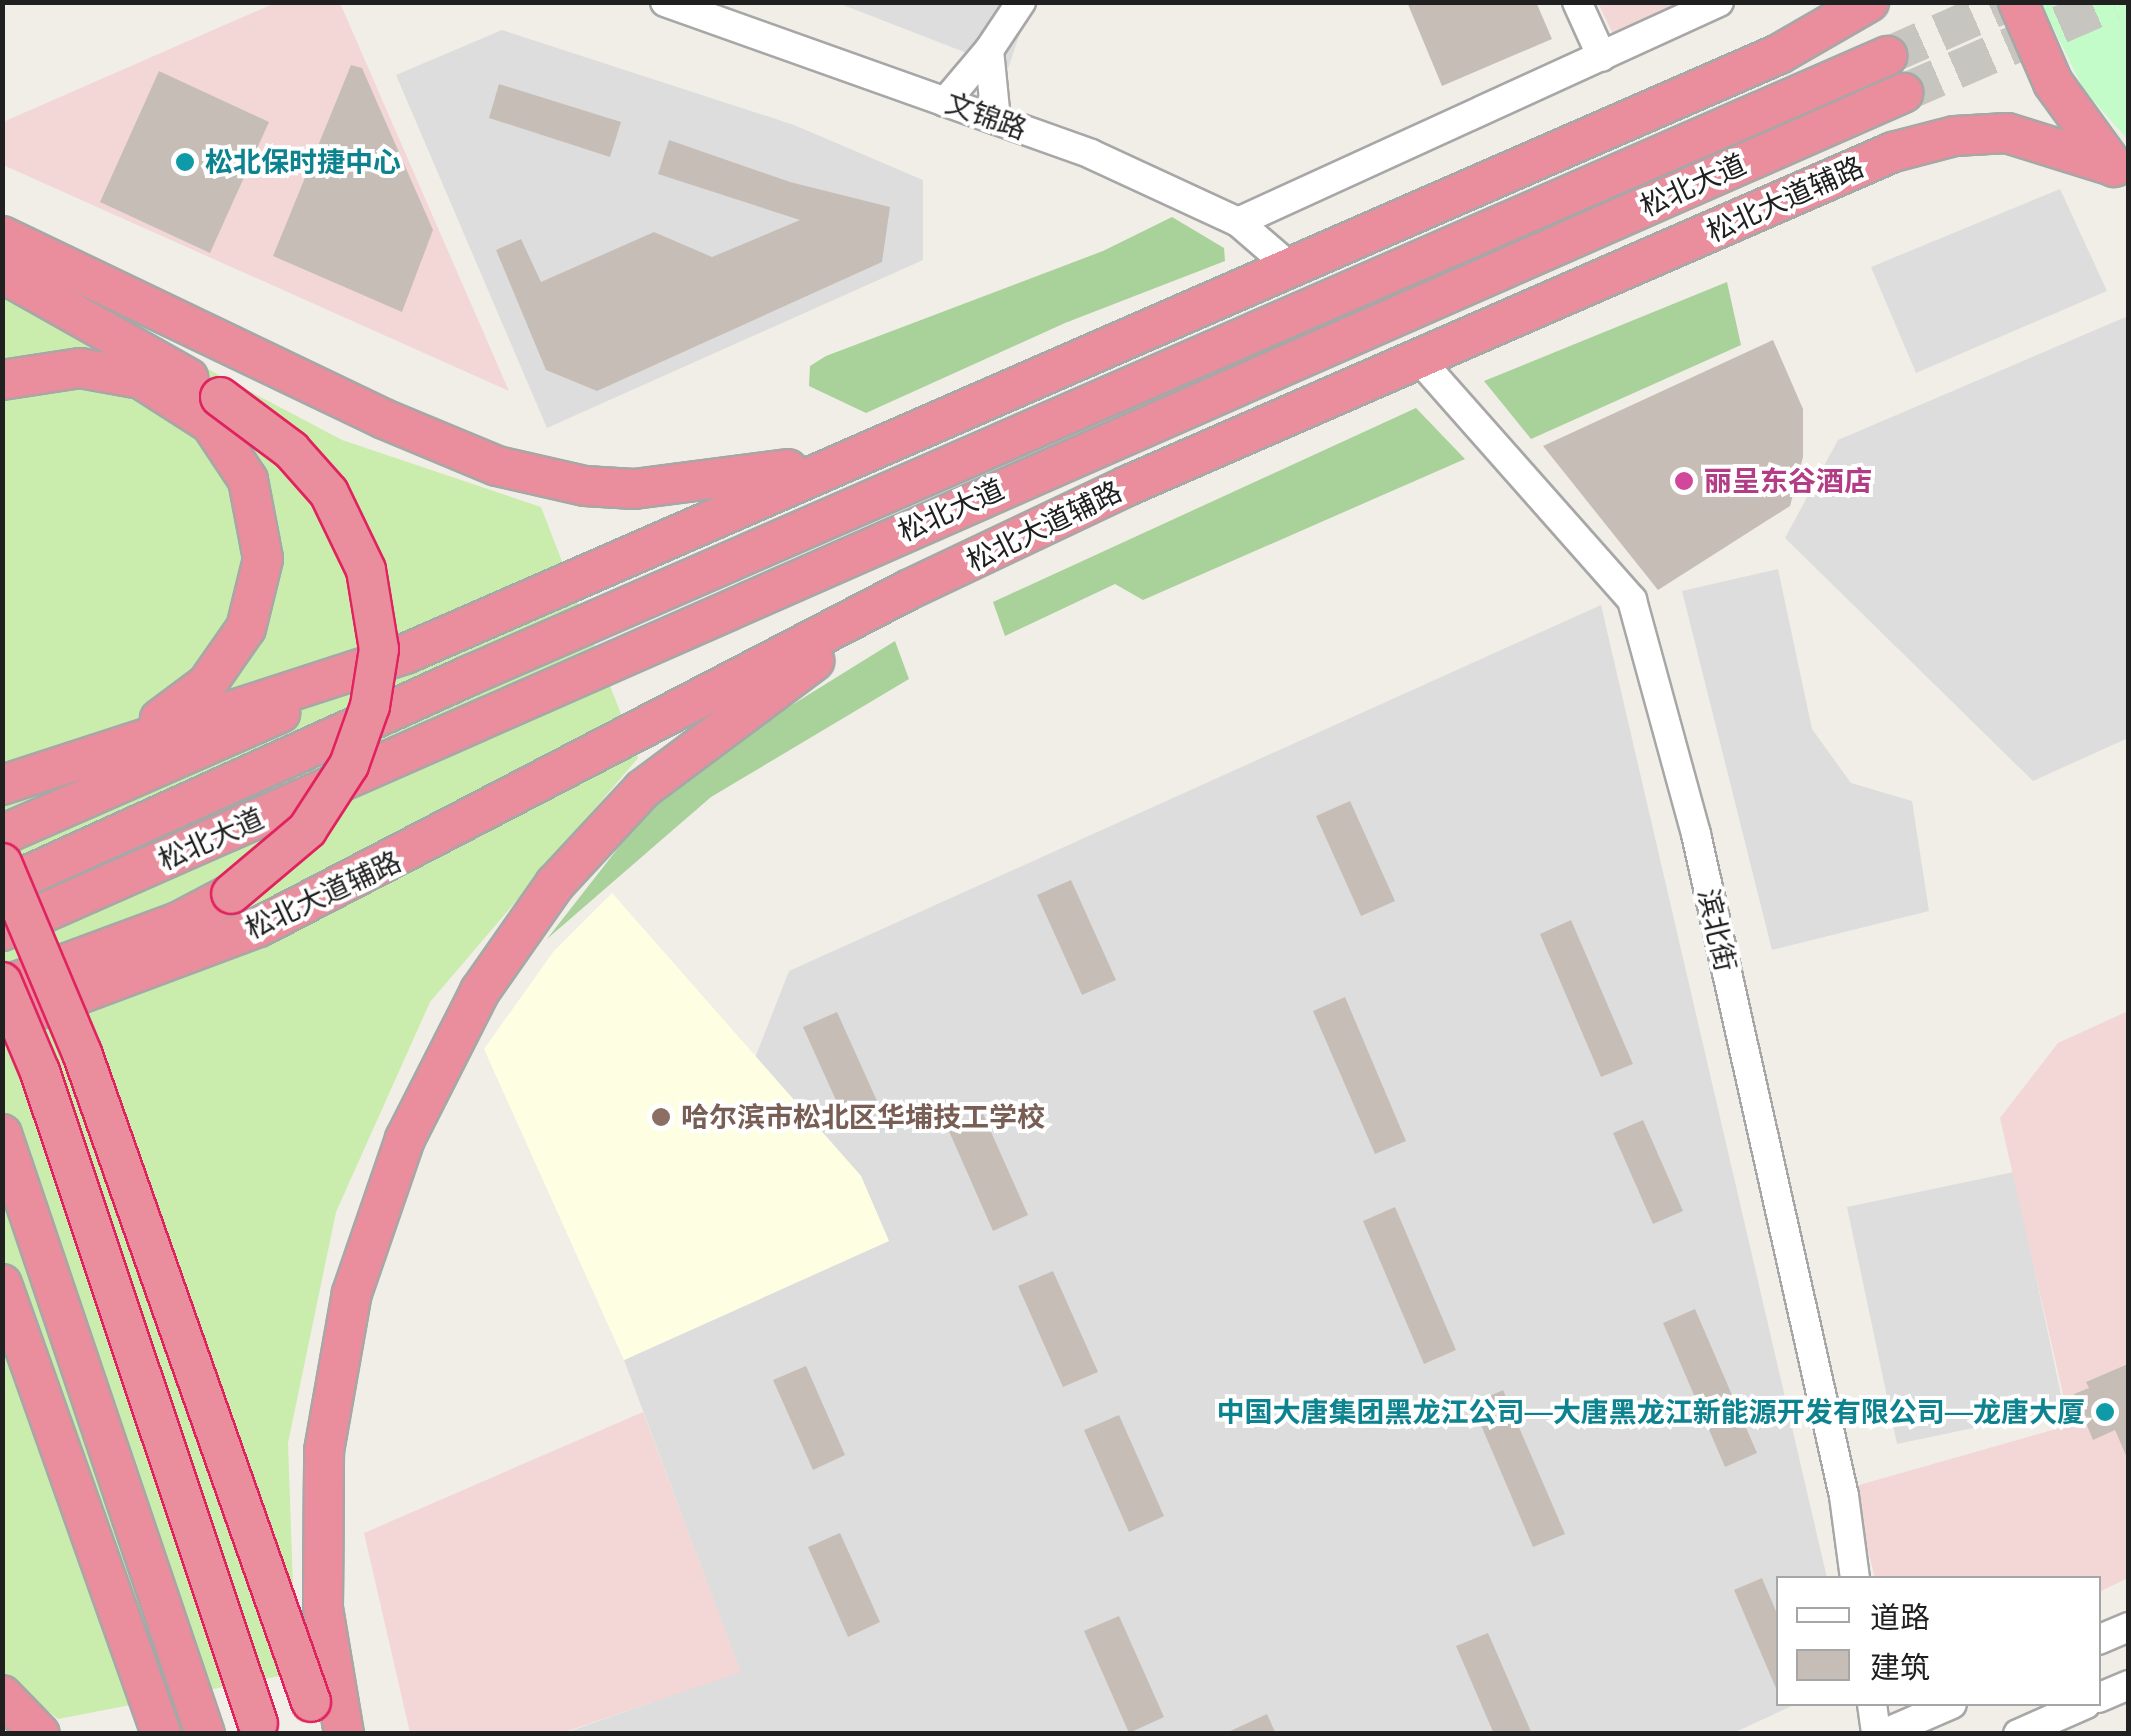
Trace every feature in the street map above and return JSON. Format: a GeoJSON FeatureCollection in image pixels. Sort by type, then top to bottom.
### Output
{"type":"FeatureCollection","features":[{"type":"Feature","properties":{"kind":"highway"},"geometry":{"type":"LineString","coordinates":[[2,834],[135,781],[405,654],[850,457],[1779,54],[1869,2]]}},
{"type":"Feature","properties":{"kind":"highway"},"geometry":{"type":"LineString","coordinates":[[2018,2],[2054,83],[2121,173]]}},
{"type":"Feature","properties":{"kind":"highway","name":"松北大道"},"geometry":{"type":"LineString","coordinates":[[2,887],[1886,56]]}},
{"type":"Feature","properties":{"kind":"highway","name":"松北大道"},"geometry":{"type":"LineString","coordinates":[[2,931],[1903,94]]}},
{"type":"Feature","properties":{"kind":"highway","name":"松北大道辅路"},"geometry":{"type":"LineString","coordinates":[[2,1023],[259,927],[360,879],[908,590],[1127,486],[1926,142],[2007,133],[2121,173]]}},
{"type":"Feature","properties":{"kind":"highway"},"geometry":{"type":"LineString","coordinates":[[2,236],[384,420],[541,478],[634,488],[850,457]]}},
{"type":"Feature","properties":{"kind":"highway"},"geometry":{"type":"LineString","coordinates":[[2,273],[220,397],[292,450],[330,493],[366,570],[379,649],[370,706],[340,780],[299,838],[231,894],[178,922],[2,984],[40,1072],[260,1729]]}},
{"type":"Feature","properties":{"kind":"highway"},"geometry":{"type":"LineString","coordinates":[[1074,362],[1286,318]]}},
{"type":"Feature","properties":{"kind":"highway"},"geometry":{"type":"LineString","coordinates":[[1127,486],[1335,341]]}},
{"type":"Feature","properties":{"kind":"highway"},"geometry":{"type":"LineString","coordinates":[[14,376],[98,369],[179,398],[237,458],[260,516],[260,582],[236,647],[191,700],[114,744]]}},
{"type":"Feature","properties":{"kind":"highway"},"geometry":{"type":"LineString","coordinates":[[344,1734],[328,1650],[320,1547],[331,1396],[352,1292],[386,1187],[440,1064],[517,934],[644,790],[908,590]]}},
{"type":"Feature","properties":{"kind":"highway"},"geometry":{"type":"LineString","coordinates":[[2,785],[114,744],[405,654]]}},
{"type":"Feature","properties":{"kind":"highway"},"geometry":{"type":"LineString","coordinates":[[2,863],[82,1053],[315,1718]]}},
{"type":"Feature","properties":{"kind":"highway"},"geometry":{"type":"LineString","coordinates":[[2,1134],[206,1734]]}},
{"type":"Feature","properties":{"kind":"highway"},"geometry":{"type":"LineString","coordinates":[[2,1284],[161,1734]]}},
{"type":"Feature","properties":{"kind":"highway"},"geometry":{"type":"LineString","coordinates":[[2,1695],[40,1734]]}},
{"type":"Feature","properties":{"kind":"street","name":"文锦路"},"geometry":{"type":"LineString","coordinates":[[665,2],[1091,154],[1238,222],[1288,265]]}},
{"type":"Feature","properties":{"kind":"street"},"geometry":{"type":"LineString","coordinates":[[946,102],[1022,2]]}},
{"type":"Feature","properties":{"kind":"street"},"geometry":{"type":"LineString","coordinates":[[1577,2],[1602,57]]}},
{"type":"Feature","properties":{"kind":"street"},"geometry":{"type":"LineString","coordinates":[[1238,222],[1719,2]]}},
{"type":"Feature","properties":{"kind":"street"},"geometry":{"type":"LineString","coordinates":[[989,50],[996,120]]}},
{"type":"Feature","properties":{"kind":"street","name":"滨北街"},"geometry":{"type":"LineString","coordinates":[[1418,358],[1632,600],[1700,853],[1844,1496],[1855,1576]]}},
{"type":"Feature","properties":{"kind":"street"},"geometry":{"type":"LineString","coordinates":[[2101,1639],[2128,1626]]}},
{"type":"Feature","properties":{"kind":"street"},"geometry":{"type":"LineString","coordinates":[[2101,1697],[2128,1685]]}},
{"type":"Feature","properties":{"kind":"street"},"geometry":{"type":"LineString","coordinates":[[1873,1706],[1880,1734],[1947,1706]]}},
{"type":"Feature","properties":{"kind":"street"},"geometry":{"type":"LineString","coordinates":[[2018,1734],[2081,1706]]}},
{"type":"Feature","properties":{"kind":"shaded area"},"geometry":{"type":"Polygon","coordinates":[[[275,3],[340,3],[509,391],[3,165],[3,122],[275,3]]]}},
{"type":"Feature","properties":{"kind":"shaded area"},"geometry":{"type":"Polygon","coordinates":[[[838,3],[1030,3],[1008,69],[838,3]]]}},
{"type":"Feature","properties":{"kind":"shaded area"},"geometry":{"type":"Polygon","coordinates":[[[1598,3],[1678,3],[1613,34],[1598,3]]]}},
{"type":"Feature","properties":{"kind":"shaded area"},"geometry":{"type":"Polygon","coordinates":[[[502,30],[794,125],[923,180],[923,260],[547,428],[396,75],[502,30]]]}},
{"type":"Feature","properties":{"kind":"shaded area"},"geometry":{"type":"Polygon","coordinates":[[[2060,189],[2107,291],[1916,373],[1871,267],[2060,189]]]}},
{"type":"Feature","properties":{"kind":"shaded area"},"geometry":{"type":"Polygon","coordinates":[[[2128,316],[2128,738],[2033,781],[1785,538],[1838,440],[2128,316]]]}},
{"type":"Feature","properties":{"kind":"shaded area"},"geometry":{"type":"Polygon","coordinates":[[[1778,569],[1812,729],[1851,783],[1912,801],[1929,911],[1772,950],[1682,591],[1778,569]]]}},
{"type":"Feature","properties":{"kind":"shaded area"},"geometry":{"type":"Polygon","coordinates":[[[1601,605],[1827,1576],[1776,1576],[1776,1706],[1792,1706],[1731,1734],[562,1734],[740,1671],[624,1360],[888,1241],[861,1176],[755,1058],[789,971],[1601,605]]]}},
{"type":"Feature","properties":{"kind":"shaded area","name":"哈尔滨市松北区华埔技工学校"},"geometry":{"type":"Polygon","coordinates":[[[612,893],[861,1176],[889,1241],[624,1360],[484,1049],[554,951],[612,893]]]}},
{"type":"Feature","properties":{"kind":"shaded area"},"geometry":{"type":"Polygon","coordinates":[[[2128,1011],[2128,1578],[2101,1591],[2101,1576],[1874,1576],[1852,1487],[2070,1425],[2000,1118],[2058,1043],[2128,1011]]]}},
{"type":"Feature","properties":{"kind":"shaded area"},"geometry":{"type":"Polygon","coordinates":[[[2014,1172],[2064,1409],[1897,1444],[1847,1207],[2014,1172]]]}},
{"type":"Feature","properties":{"kind":"shaded area"},"geometry":{"type":"Polygon","coordinates":[[[643,1412],[741,1672],[562,1733],[410,1733],[364,1533],[643,1412]]]}},
{"type":"Feature","properties":{"kind":"green space"},"geometry":{"type":"Polygon","coordinates":[[[2041,3],[2128,3],[2128,140],[2084,90],[2041,3]]]}},
{"type":"Feature","properties":{"kind":"green space"},"geometry":{"type":"Polygon","coordinates":[[[1172,217],[1224,248],[1225,261],[1065,323],[866,413],[809,386],[810,366],[826,356],[1103,251],[1172,217]]]}},
{"type":"Feature","properties":{"kind":"green space"},"geometry":{"type":"Polygon","coordinates":[[[2,260],[342,440],[541,507],[638,758],[430,1002],[336,1212],[288,1443],[296,1673],[58,1719],[2,1673],[2,260]]]}},
{"type":"Feature","properties":{"kind":"green space"},"geometry":{"type":"Polygon","coordinates":[[[1727,282],[1741,345],[1531,439],[1484,381],[1727,282]]]}},
{"type":"Feature","properties":{"kind":"green space"},"geometry":{"type":"Polygon","coordinates":[[[1416,408],[1465,459],[1143,600],[1115,584],[1005,636],[993,602],[1416,408]]]}},
{"type":"Feature","properties":{"kind":"green space"},"geometry":{"type":"Polygon","coordinates":[[[895,641],[909,679],[711,797],[547,939],[654,802],[711,755],[895,641]]]}},
{"type":"Feature","properties":{"kind":"building"},"geometry":{"type":"Polygon","coordinates":[[[1407,2],[1536,2],[1552,39],[1442,86],[1407,2]]]}},
{"type":"Feature","properties":{"kind":"building"},"geometry":{"type":"Polygon","coordinates":[[[351,65],[362,68],[433,230],[402,312],[273,256],[351,65]]]}},
{"type":"Feature","properties":{"kind":"building","name":"松北保时捷中心"},"geometry":{"type":"Polygon","coordinates":[[[159,71],[269,122],[210,253],[100,202],[159,71]]]}},
{"type":"Feature","properties":{"kind":"building"},"geometry":{"type":"Polygon","coordinates":[[[499,84],[621,122],[610,157],[489,118],[499,84]]]}},
{"type":"Feature","properties":{"kind":"building"},"geometry":{"type":"Polygon","coordinates":[[[669,140],[790,182],[890,207],[882,262],[597,391],[546,370],[496,250],[521,239],[541,282],[654,232],[712,257],[800,220],[658,174],[669,140]]]}},
{"type":"Feature","properties":{"kind":"building","name":"丽呈东谷酒店"},"geometry":{"type":"Polygon","coordinates":[[[1773,340],[1803,409],[1803,457],[1790,506],[1658,590],[1543,446],[1773,340]]]}},
{"type":"Feature","properties":{"kind":"building"},"geometry":{"type":"Polygon","coordinates":[[[1350,801],[1395,901],[1361,916],[1316,816],[1350,801]]]}},
{"type":"Feature","properties":{"kind":"building"},"geometry":{"type":"Polygon","coordinates":[[[1071,880],[1116,980],[1082,995],[1037,895],[1071,880]]]}},
{"type":"Feature","properties":{"kind":"building"},"geometry":{"type":"Polygon","coordinates":[[[1571,920],[1633,1064],[1601,1077],[1540,934],[1571,920]]]}},
{"type":"Feature","properties":{"kind":"building"},"geometry":{"type":"Polygon","coordinates":[[[1345,997],[1406,1141],[1375,1154],[1313,1011],[1345,997]]]}},
{"type":"Feature","properties":{"kind":"building"},"geometry":{"type":"Polygon","coordinates":[[[837,1012],[882,1112],[848,1127],[803,1027],[837,1012]]]}},
{"type":"Feature","properties":{"kind":"building"},"geometry":{"type":"Polygon","coordinates":[[[983,1114],[1028,1215],[993,1231],[948,1129],[983,1114]]]}},
{"type":"Feature","properties":{"kind":"building"},"geometry":{"type":"Polygon","coordinates":[[[1643,1120],[1683,1211],[1653,1224],[1613,1133],[1643,1120]]]}},
{"type":"Feature","properties":{"kind":"building"},"geometry":{"type":"Polygon","coordinates":[[[1395,1207],[1456,1350],[1424,1364],[1363,1221],[1395,1207]]]}},
{"type":"Feature","properties":{"kind":"building"},"geometry":{"type":"Polygon","coordinates":[[[1053,1271],[1098,1372],[1063,1387],[1018,1286],[1053,1271]]]}},
{"type":"Feature","properties":{"kind":"building"},"geometry":{"type":"Polygon","coordinates":[[[1695,1309],[1757,1453],[1725,1467],[1663,1323],[1695,1309]]]}},
{"type":"Feature","properties":{"kind":"building","name":"中国大唐集团黑龙江公司—大唐黑龙江新能源开发有限公司—龙唐大厦"},"geometry":{"type":"Polygon","coordinates":[[[2128,1364],[2128,1460],[2115,1430],[2093,1440],[2074,1394],[2089,1388],[2086,1382],[2128,1364]]]}},
{"type":"Feature","properties":{"kind":"building"},"geometry":{"type":"Polygon","coordinates":[[[806,1366],[845,1455],[813,1470],[773,1380],[806,1366]]]}},
{"type":"Feature","properties":{"kind":"building"},"geometry":{"type":"Polygon","coordinates":[[[1503,1390],[1565,1534],[1533,1547],[1472,1404],[1503,1390]]]}},
{"type":"Feature","properties":{"kind":"building"},"geometry":{"type":"Polygon","coordinates":[[[1119,1415],[1164,1516],[1129,1532],[1084,1430],[1119,1415]]]}},
{"type":"Feature","properties":{"kind":"building"},"geometry":{"type":"Polygon","coordinates":[[[840,1533],[880,1622],[848,1637],[808,1547],[840,1533]]]}},
{"type":"Feature","properties":{"kind":"building"},"geometry":{"type":"Polygon","coordinates":[[[1762,1578],[1776,1611],[1776,1688],[1734,1590],[1762,1578]]]}},
{"type":"Feature","properties":{"kind":"building"},"geometry":{"type":"Polygon","coordinates":[[[1119,1616],[1164,1717],[1129,1733],[1084,1631],[1119,1616]]]}},
{"type":"Feature","properties":{"kind":"building"},"geometry":{"type":"Polygon","coordinates":[[[1488,1633],[1532,1734],[1494,1734],[1456,1646],[1488,1633]]]}},
{"type":"Feature","properties":{"kind":"building"},"geometry":{"type":"Polygon","coordinates":[[[1267,1714],[1276,1734],[1224,1734],[1267,1714]]]}},
{"type":"Feature","properties":{"kind":"tunnel"},"geometry":{"type":"LineString","coordinates":[[1887,56],[2009,2]]}},
{"type":"Feature","properties":{"kind":"tunnel"},"geometry":{"type":"LineString","coordinates":[[1903,93],[2112,2]]}},
{"type":"Feature","properties":{"kind":"place","name":"松北保时捷中心"},"geometry":{"type":"Point","coordinates":[185,162]}},
{"type":"Feature","properties":{"kind":"place","name":"丽呈东谷酒店"},"geometry":{"type":"Point","coordinates":[1684,481]}},
{"type":"Feature","properties":{"kind":"place","name":"哈尔滨市松北区华埔技工学校"},"geometry":{"type":"Point","coordinates":[661,1117]}},
{"type":"Feature","properties":{"kind":"place","name":"中国大唐集团黑龙江公司—大唐黑龙江新能源开发有限公司—龙唐大厦"},"geometry":{"type":"Point","coordinates":[2105,1412]}}]}
